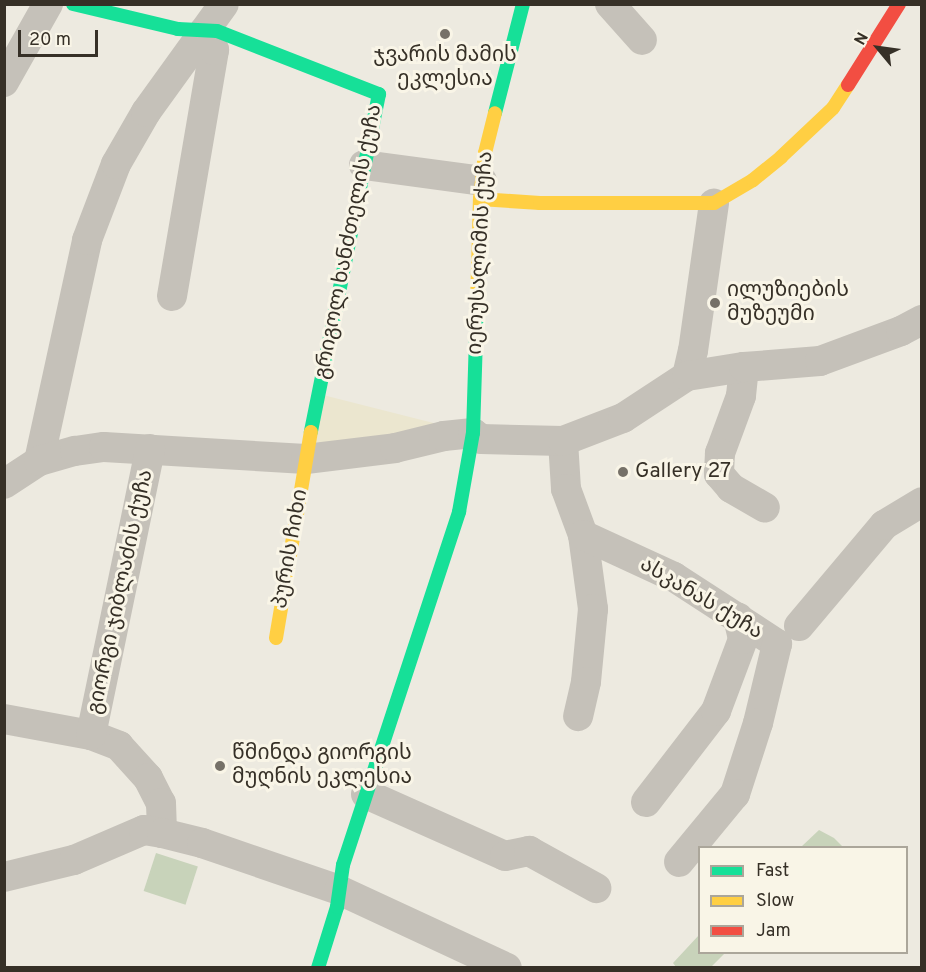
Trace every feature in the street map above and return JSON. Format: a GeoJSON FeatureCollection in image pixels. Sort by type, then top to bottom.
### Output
{"type":"FeatureCollection","features":[{"type":"Feature","properties":{"kind":"street"},"geometry":{"type":"LineString","coordinates":[[4,82],[48,4]]}},
{"type":"Feature","properties":{"kind":"street","name":"გრიგოლ ხანძთელის ქუჩა"},"geometry":{"type":"LineString","coordinates":[[73,4],[178,29],[217,31],[379,94],[306,459]]}},
{"type":"Feature","properties":{"kind":"street"},"geometry":{"type":"LineString","coordinates":[[39,461],[87,240],[112,175],[146,112],[224,4]]}},
{"type":"Feature","properties":{"kind":"street","name":"იერუსალიმის ქუჩა"},"geometry":{"type":"LineString","coordinates":[[318,968],[339,890],[343,865],[459,512],[473,433],[481,190],[491,122],[523,4]]}},
{"type":"Feature","properties":{"kind":"street"},"geometry":{"type":"LineString","coordinates":[[610,4],[642,40]]}},
{"type":"Feature","properties":{"kind":"street"},"geometry":{"type":"LineString","coordinates":[[364,165],[540,203],[633,201],[714,203],[753,180],[833,108],[899,4]]}},
{"type":"Feature","properties":{"kind":"street"},"geometry":{"type":"LineString","coordinates":[[172,296],[214,50],[204,32]]}},
{"type":"Feature","properties":{"kind":"street"},"geometry":{"type":"LineString","coordinates":[[687,376],[714,203]]}},
{"type":"Feature","properties":{"kind":"street"},"geometry":{"type":"LineString","coordinates":[[4,484],[39,461],[94,448],[150,448],[306,459],[395,448],[444,436],[473,433],[481,439],[563,441],[623,418],[687,376],[744,367],[820,361],[901,331],[921,320]]}},
{"type":"Feature","properties":{"kind":"street"},"geometry":{"type":"LineString","coordinates":[[744,367],[741,396],[720,453],[719,474],[731,488],[765,508]]}},
{"type":"Feature","properties":{"kind":"street"},"geometry":{"type":"LineString","coordinates":[[563,441],[566,489],[583,535],[593,609],[587,673],[578,716]]}},
{"type":"Feature","properties":{"kind":"street","name":"გიორგი ჯიბლაძის ქუჩა"},"geometry":{"type":"LineString","coordinates":[[92,735],[150,448]]}},
{"type":"Feature","properties":{"kind":"street","name":"პურის ჩიხი"},"geometry":{"type":"LineString","coordinates":[[276,638],[306,459]]}},
{"type":"Feature","properties":{"kind":"street"},"geometry":{"type":"LineString","coordinates":[[680,862],[735,794],[788,635],[884,525],[921,502]]}},
{"type":"Feature","properties":{"kind":"street","name":"ასკანას ქუჩა"},"geometry":{"type":"LineString","coordinates":[[583,535],[674,577],[738,618],[788,635]]}},
{"type":"Feature","properties":{"kind":"street"},"geometry":{"type":"LineString","coordinates":[[646,802],[716,711],[743,639],[738,618]]}},
{"type":"Feature","properties":{"kind":"street"},"geometry":{"type":"LineString","coordinates":[[4,719],[92,735],[119,746],[148,778],[161,803],[162,833]]}},
{"type":"Feature","properties":{"kind":"street"},"geometry":{"type":"LineString","coordinates":[[366,794],[505,856],[529,851],[596,888]]}},
{"type":"Feature","properties":{"kind":"street"},"geometry":{"type":"LineString","coordinates":[[4,877],[74,860],[144,830],[162,833],[202,843],[339,890],[507,968]]}},
{"type":"Feature","properties":{"kind":"green space"},"geometry":{"type":"Polygon","coordinates":[[[819,830],[834,838],[842,846],[802,846],[819,830]]]}},
{"type":"Feature","properties":{"kind":"green space"},"geometry":{"type":"Polygon","coordinates":[[[156,853],[198,867],[185,905],[144,891],[156,853]]]}},
{"type":"Feature","properties":{"kind":"green space"},"geometry":{"type":"Polygon","coordinates":[[[698,936],[698,954],[724,954],[711,967],[676,967],[673,963],[698,936]]]}},
{"type":"Feature","properties":{"kind":"shaded area"},"geometry":{"type":"Polygon","coordinates":[[[319,394],[473,433],[306,459],[319,394]]]}},
{"type":"Feature","properties":{"kind":"traffic: fast"},"geometry":{"type":"LineString","coordinates":[[73,4],[178,29],[217,31],[379,94],[311,432]]}},
{"type":"Feature","properties":{"kind":"traffic: fast"},"geometry":{"type":"LineString","coordinates":[[495,113],[523,4]]}},
{"type":"Feature","properties":{"kind":"traffic: fast"},"geometry":{"type":"LineString","coordinates":[[318,968],[337,907],[343,865],[459,512],[473,433],[477,304]]}},
{"type":"Feature","properties":{"kind":"traffic: slow"},"geometry":{"type":"LineString","coordinates":[[480,199],[540,203],[714,203],[753,180],[781,157],[833,108],[848,85]]}},
{"type":"Feature","properties":{"kind":"traffic: slow"},"geometry":{"type":"LineString","coordinates":[[477,304],[480,199],[485,153],[495,113]]}},
{"type":"Feature","properties":{"kind":"traffic: slow"},"geometry":{"type":"LineString","coordinates":[[276,638],[311,432]]}},
{"type":"Feature","properties":{"kind":"traffic: jam"},"geometry":{"type":"LineString","coordinates":[[848,85],[899,4]]}},
{"type":"Feature","properties":{"kind":"place","name":"ჯვარის მამის ეკლესია"},"geometry":{"type":"Point","coordinates":[445,34]}},
{"type":"Feature","properties":{"kind":"place","name":"ილუზიების მუზეუმი"},"geometry":{"type":"Point","coordinates":[715,303]}},
{"type":"Feature","properties":{"kind":"place","name":"Gallery 27"},"geometry":{"type":"Point","coordinates":[623,472]}},
{"type":"Feature","properties":{"kind":"place","name":"წმინდა გიორგის მუღნის ეკლესია"},"geometry":{"type":"Point","coordinates":[220,766]}}]}
